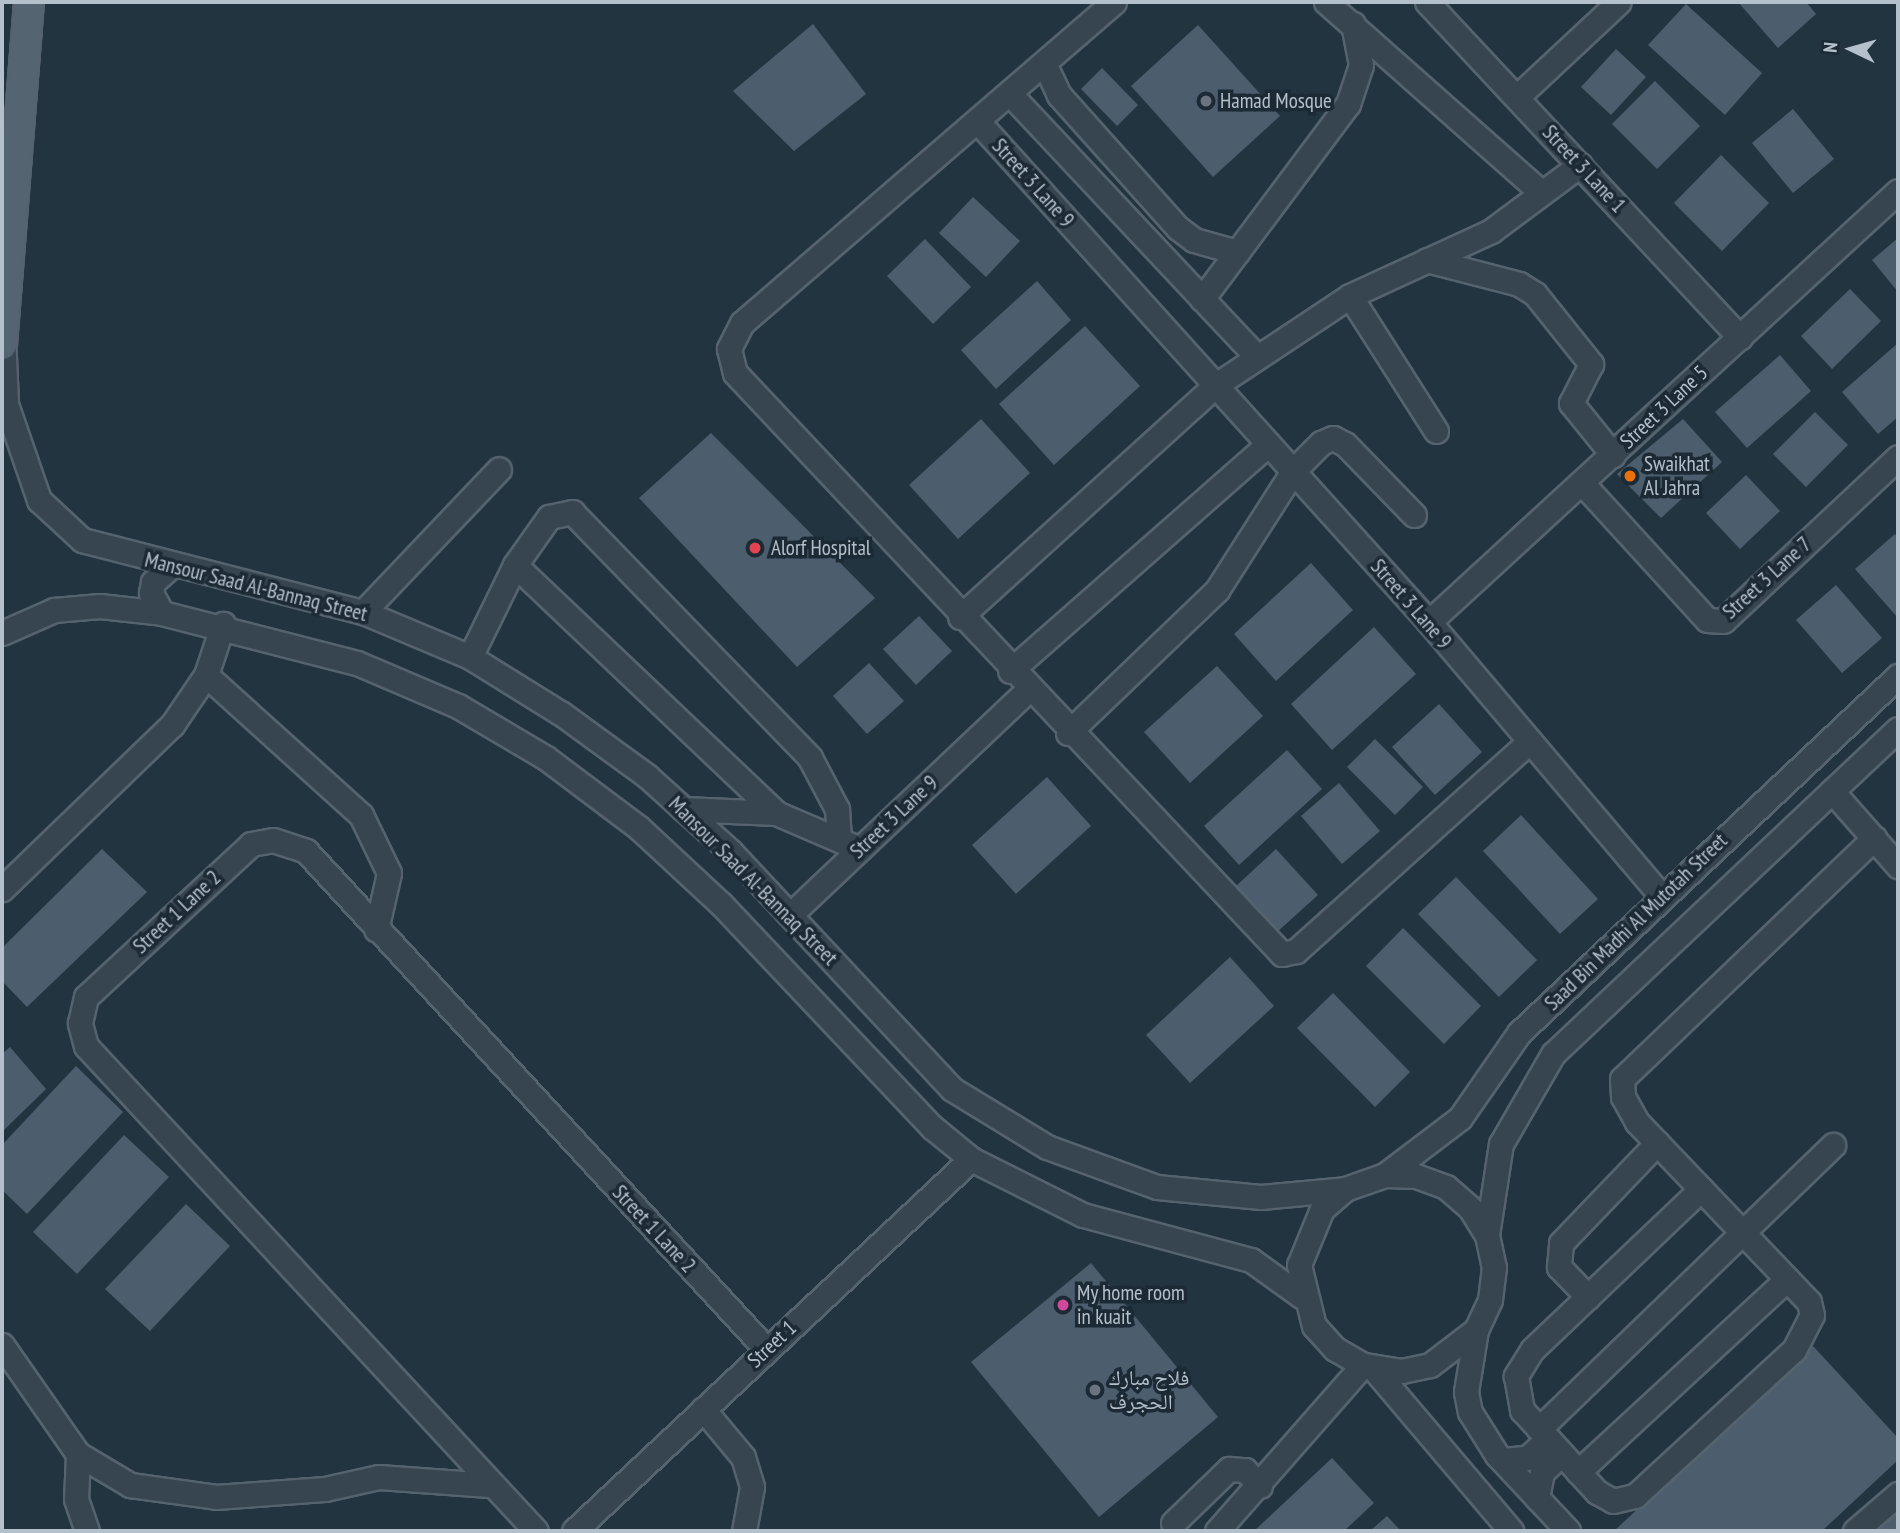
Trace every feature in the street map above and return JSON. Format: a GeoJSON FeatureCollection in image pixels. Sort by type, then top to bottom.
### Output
{"type":"FeatureCollection","features":[{"type":"Feature","properties":{"kind":"main road"},"geometry":{"type":"LineString","coordinates":[[2,339],[29,2]]}},
{"type":"Feature","properties":{"kind":"street"},"geometry":{"type":"LineString","coordinates":[[980,124],[1114,2]]}},
{"type":"Feature","properties":{"kind":"street"},"geometry":{"type":"LineString","coordinates":[[1326,2],[1542,193]]}},
{"type":"Feature","properties":{"kind":"street","name":"Street 3 Lane 1"},"geometry":{"type":"LineString","coordinates":[[1427,2],[1740,338]]}},
{"type":"Feature","properties":{"kind":"street"},"geometry":{"type":"LineString","coordinates":[[1517,97],[1619,2]]}},
{"type":"Feature","properties":{"kind":"street"},"geometry":{"type":"LineString","coordinates":[[1202,299],[1358,85],[1360,46],[1353,24]]}},
{"type":"Feature","properties":{"kind":"street"},"geometry":{"type":"LineString","coordinates":[[1045,65],[1059,95],[1178,228],[1194,240],[1237,252]]}},
{"type":"Feature","properties":{"kind":"street"},"geometry":{"type":"LineString","coordinates":[[1011,95],[1256,356]]}},
{"type":"Feature","properties":{"kind":"street","name":"Street 3 Lane 9"},"geometry":{"type":"LineString","coordinates":[[1529,742],[1296,951],[1282,954],[1068,733],[735,373],[729,348],[742,323],[980,124],[1429,622],[1661,896]]}},
{"type":"Feature","properties":{"kind":"street"},"geometry":{"type":"LineString","coordinates":[[960,617],[1216,385],[1350,296],[1491,231],[1580,165]]}},
{"type":"Feature","properties":{"kind":"street","name":"Street 3 Lane 5"},"geometry":{"type":"LineString","coordinates":[[1429,622],[1898,191]]}},
{"type":"Feature","properties":{"kind":"street"},"geometry":{"type":"LineString","coordinates":[[1427,260],[1519,284],[1535,294],[1591,364],[1571,403],[1613,455]]}},
{"type":"Feature","properties":{"kind":"street"},"geometry":{"type":"LineString","coordinates":[[1350,296],[1436,430]]}},
{"type":"Feature","properties":{"kind":"street","name":"Mansour Saad Al-Bannaq Street"},"geometry":{"type":"LineString","coordinates":[[2,339],[6,404],[39,500],[82,540],[170,567],[363,612],[470,657],[562,714],[683,808],[790,915],[952,1088],[1047,1147],[1091,1168],[1169,1189],[1261,1197],[1345,1189]]}},
{"type":"Feature","properties":{"kind":"street"},"geometry":{"type":"LineString","coordinates":[[1068,733],[1217,590],[1293,471],[1321,443],[1340,440],[1414,515]]}},
{"type":"Feature","properties":{"kind":"street"},"geometry":{"type":"LineString","coordinates":[[1010,671],[1269,444]]}},
{"type":"Feature","properties":{"kind":"street","name":"Street 3 Lane 7"},"geometry":{"type":"LineString","coordinates":[[1582,483],[1707,620],[1723,621],[1898,457]]}},
{"type":"Feature","properties":{"kind":"street"},"geometry":{"type":"LineString","coordinates":[[363,612],[499,469]]}},
{"type":"Feature","properties":{"kind":"street"},"geometry":{"type":"LineString","coordinates":[[470,657],[515,565],[555,513],[581,516],[810,758],[838,809],[839,839]]}},
{"type":"Feature","properties":{"kind":"street"},"geometry":{"type":"LineString","coordinates":[[515,565],[776,813]]}},
{"type":"Feature","properties":{"kind":"street"},"geometry":{"type":"LineString","coordinates":[[162,613],[151,593],[153,582],[170,567]]}},
{"type":"Feature","properties":{"kind":"street","name":"Mansour Saad Al-Bannaq Street"},"geometry":{"type":"LineString","coordinates":[[2,633],[54,610],[100,606],[162,613],[223,624],[357,663],[458,706],[546,758],[638,827],[721,904],[932,1127],[971,1159],[1083,1215],[1251,1260],[1301,1296]]}},
{"type":"Feature","properties":{"kind":"street"},"geometry":{"type":"LineString","coordinates":[[2,889],[172,725],[206,675],[223,624]]}},
{"type":"Feature","properties":{"kind":"street"},"geometry":{"type":"LineString","coordinates":[[206,675],[361,815],[389,873],[376,930]]}},
{"type":"Feature","properties":{"kind":"street","name":"Saad Bin Madhi Al Mutotah Street"},"geometry":{"type":"LineString","coordinates":[[1385,1175],[1460,1118],[1506,1047],[1661,896],[1898,676]]}},
{"type":"Feature","properties":{"kind":"street","name":"Street 3 Lane 9"},"geometry":{"type":"LineString","coordinates":[[790,915],[1028,690]]}},
{"type":"Feature","properties":{"kind":"street","name":"Saad Bin Madhi Al Mutotah Street"},"geometry":{"type":"LineString","coordinates":[[1487,1235],[1501,1144],[1553,1054],[1898,729]]}},
{"type":"Feature","properties":{"kind":"street"},"geometry":{"type":"LineString","coordinates":[[1832,791],[1898,866]]}},
{"type":"Feature","properties":{"kind":"street"},"geometry":{"type":"LineString","coordinates":[[683,808],[776,813],[860,849]]}},
{"type":"Feature","properties":{"kind":"street"},"geometry":{"type":"LineString","coordinates":[[1701,1189],[1532,1350],[1516,1376],[1517,1402],[1549,1441],[1604,1497],[1628,1499],[1803,1341],[1811,1322],[1809,1302],[1627,1108],[1621,1088],[1625,1071],[1874,838]]}},
{"type":"Feature","properties":{"kind":"street","name":"Street 1 Lane 2"},"geometry":{"type":"LineString","coordinates":[[536,1531],[489,1485],[93,1056],[82,1035],[86,998],[251,844],[273,840],[306,851],[376,930],[766,1349]]}},
{"type":"Feature","properties":{"kind":"street"},"geometry":{"type":"LineString","coordinates":[[1588,1297],[1559,1267],[1561,1243],[1657,1143]]}},
{"type":"Feature","properties":{"kind":"street"},"geometry":{"type":"LineString","coordinates":[[1502,1460],[1527,1458],[1549,1441],[1833,1145]]}},
{"type":"Feature","properties":{"kind":"street","name":"Street 1"},"geometry":{"type":"LineString","coordinates":[[574,1531],[971,1159]]}},
{"type":"Feature","properties":{"kind":"street"},"geometry":{"type":"LineString","coordinates":[[1511,1531],[1368,1367],[1321,1334],[1301,1296],[1298,1265],[1306,1235],[1345,1189],[1385,1175],[1416,1176],[1446,1187],[1471,1208],[1487,1235],[1492,1289],[1476,1330],[1466,1392],[1476,1423],[1502,1460],[1568,1531]]}},
{"type":"Feature","properties":{"kind":"street"},"geometry":{"type":"LineString","coordinates":[[1578,1472],[1787,1279]]}},
{"type":"Feature","properties":{"kind":"street"},"geometry":{"type":"LineString","coordinates":[[1217,1531],[1368,1367],[1430,1365],[1476,1330]]}},
{"type":"Feature","properties":{"kind":"street"},"geometry":{"type":"LineString","coordinates":[[2,1345],[78,1454],[131,1485],[216,1497],[325,1489],[379,1477],[489,1485]]}},
{"type":"Feature","properties":{"kind":"street"},"geometry":{"type":"LineString","coordinates":[[703,1409],[743,1457],[752,1488],[744,1531]]}},
{"type":"Feature","properties":{"kind":"street"},"geometry":{"type":"LineString","coordinates":[[1537,1497],[1549,1441]]}},
{"type":"Feature","properties":{"kind":"street"},"geometry":{"type":"LineString","coordinates":[[78,1454],[76,1499],[87,1531]]}},
{"type":"Feature","properties":{"kind":"street"},"geometry":{"type":"LineString","coordinates":[[1173,1528],[1229,1469],[1245,1470],[1260,1486]]}},
{"type":"Feature","properties":{"kind":"street"},"geometry":{"type":"LineString","coordinates":[[1855,1531],[1898,1494]]}},
{"type":"Feature","properties":{"kind":"building"},"geometry":{"type":"Polygon","coordinates":[[[1738,2],[1806,2],[1816,14],[1778,48],[1738,2]]]}},
{"type":"Feature","properties":{"kind":"building"},"geometry":{"type":"Polygon","coordinates":[[[1686,4],[1762,73],[1725,115],[1648,45],[1686,4]]]}},
{"type":"Feature","properties":{"kind":"building"},"geometry":{"type":"Polygon","coordinates":[[[813,24],[866,94],[794,151],[733,91],[813,24]]]}},
{"type":"Feature","properties":{"kind":"building","name":"Hamad Mosque"},"geometry":{"type":"Polygon","coordinates":[[[1198,25],[1280,116],[1213,177],[1131,86],[1198,25]]]}},
{"type":"Feature","properties":{"kind":"building"},"geometry":{"type":"Polygon","coordinates":[[[1616,49],[1646,77],[1611,115],[1581,87],[1616,49]]]}},
{"type":"Feature","properties":{"kind":"building"},"geometry":{"type":"Polygon","coordinates":[[[1102,68],[1138,105],[1117,126],[1081,89],[1102,68]]]}},
{"type":"Feature","properties":{"kind":"building"},"geometry":{"type":"Polygon","coordinates":[[[1655,81],[1700,126],[1657,169],[1612,124],[1655,81]]]}},
{"type":"Feature","properties":{"kind":"building"},"geometry":{"type":"Polygon","coordinates":[[[1793,109],[1834,159],[1793,193],[1752,143],[1793,109]]]}},
{"type":"Feature","properties":{"kind":"building"},"geometry":{"type":"Polygon","coordinates":[[[1721,155],[1769,203],[1722,251],[1674,203],[1721,155]]]}},
{"type":"Feature","properties":{"kind":"building"},"geometry":{"type":"Polygon","coordinates":[[[973,197],[1020,241],[986,277],[939,233],[973,197]]]}},
{"type":"Feature","properties":{"kind":"building"},"geometry":{"type":"Polygon","coordinates":[[[1898,238],[1898,292],[1872,260],[1898,238]]]}},
{"type":"Feature","properties":{"kind":"building"},"geometry":{"type":"Polygon","coordinates":[[[925,239],[971,287],[933,324],[887,276],[925,239]]]}},
{"type":"Feature","properties":{"kind":"building"},"geometry":{"type":"Polygon","coordinates":[[[1037,281],[1071,320],[996,389],[961,350],[1037,281]]]}},
{"type":"Feature","properties":{"kind":"building"},"geometry":{"type":"Polygon","coordinates":[[[1850,289],[1881,321],[1832,369],[1801,336],[1850,289]]]}},
{"type":"Feature","properties":{"kind":"building"},"geometry":{"type":"Polygon","coordinates":[[[1085,326],[1140,386],[1054,465],[999,404],[1085,326]]]}},
{"type":"Feature","properties":{"kind":"building"},"geometry":{"type":"Polygon","coordinates":[[[1898,343],[1898,417],[1878,434],[1842,392],[1898,343]]]}},
{"type":"Feature","properties":{"kind":"building"},"geometry":{"type":"Polygon","coordinates":[[[1780,355],[1811,391],[1747,448],[1715,412],[1780,355]]]}},
{"type":"Feature","properties":{"kind":"building"},"geometry":{"type":"Polygon","coordinates":[[[1815,412],[1848,445],[1806,487],[1773,454],[1815,412]]]}},
{"type":"Feature","properties":{"kind":"building"},"geometry":{"type":"Polygon","coordinates":[[[981,419],[1030,473],[958,539],[909,485],[981,419]]]}},
{"type":"Feature","properties":{"kind":"building"},"geometry":{"type":"Polygon","coordinates":[[[1683,419],[1722,462],[1661,518],[1617,474],[1683,419]]]}},
{"type":"Feature","properties":{"kind":"building","name":"Alorf Hospital"},"geometry":{"type":"Polygon","coordinates":[[[711,433],[875,598],[797,667],[639,498],[711,433]]]}},
{"type":"Feature","properties":{"kind":"building"},"geometry":{"type":"Polygon","coordinates":[[[1746,475],[1780,511],[1740,549],[1706,513],[1746,475]]]}},
{"type":"Feature","properties":{"kind":"building"},"geometry":{"type":"Polygon","coordinates":[[[1895,534],[1898,538],[1898,618],[1855,569],[1895,534]]]}},
{"type":"Feature","properties":{"kind":"building"},"geometry":{"type":"Polygon","coordinates":[[[1311,563],[1353,610],[1276,681],[1234,634],[1311,563]]]}},
{"type":"Feature","properties":{"kind":"building"},"geometry":{"type":"Polygon","coordinates":[[[1836,585],[1882,638],[1842,673],[1796,620],[1836,585]]]}},
{"type":"Feature","properties":{"kind":"building"},"geometry":{"type":"Polygon","coordinates":[[[919,616],[952,651],[916,685],[883,649],[919,616]]]}},
{"type":"Feature","properties":{"kind":"building"},"geometry":{"type":"Polygon","coordinates":[[[1374,627],[1416,674],[1332,750],[1291,704],[1374,627]]]}},
{"type":"Feature","properties":{"kind":"building"},"geometry":{"type":"Polygon","coordinates":[[[869,663],[904,701],[867,734],[833,696],[869,663]]]}},
{"type":"Feature","properties":{"kind":"building"},"geometry":{"type":"Polygon","coordinates":[[[1217,666],[1263,716],[1190,783],[1144,732],[1217,666]]]}},
{"type":"Feature","properties":{"kind":"building"},"geometry":{"type":"Polygon","coordinates":[[[1439,704],[1482,752],[1435,795],[1392,747],[1439,704]]]}},
{"type":"Feature","properties":{"kind":"building"},"geometry":{"type":"Polygon","coordinates":[[[1375,739],[1423,787],[1395,815],[1347,767],[1375,739]]]}},
{"type":"Feature","properties":{"kind":"building"},"geometry":{"type":"Polygon","coordinates":[[[1287,750],[1322,789],[1239,865],[1204,826],[1287,750]]]}},
{"type":"Feature","properties":{"kind":"building"},"geometry":{"type":"Polygon","coordinates":[[[1047,777],[1091,826],[1016,894],[972,845],[1047,777]]]}},
{"type":"Feature","properties":{"kind":"building"},"geometry":{"type":"Polygon","coordinates":[[[1339,783],[1380,831],[1342,864],[1301,816],[1339,783]]]}},
{"type":"Feature","properties":{"kind":"building"},"geometry":{"type":"Polygon","coordinates":[[[1521,815],[1598,899],[1560,934],[1483,851],[1521,815]]]}},
{"type":"Feature","properties":{"kind":"building"},"geometry":{"type":"Polygon","coordinates":[[[102,849],[147,892],[27,1007],[2,981],[2,948],[102,849]]]}},
{"type":"Feature","properties":{"kind":"building"},"geometry":{"type":"Polygon","coordinates":[[[1276,849],[1318,895],[1276,933],[1235,887],[1276,849]]]}},
{"type":"Feature","properties":{"kind":"building"},"geometry":{"type":"Polygon","coordinates":[[[1456,877],[1537,960],[1499,997],[1418,914],[1456,877]]]}},
{"type":"Feature","properties":{"kind":"building"},"geometry":{"type":"Polygon","coordinates":[[[1403,928],[1481,1006],[1444,1044],[1366,966],[1403,928]]]}},
{"type":"Feature","properties":{"kind":"building"},"geometry":{"type":"Polygon","coordinates":[[[1230,957],[1274,1006],[1190,1083],[1146,1035],[1230,957]]]}},
{"type":"Feature","properties":{"kind":"building"},"geometry":{"type":"Polygon","coordinates":[[[1333,993],[1410,1072],[1375,1107],[1297,1028],[1333,993]]]}},
{"type":"Feature","properties":{"kind":"building"},"geometry":{"type":"Polygon","coordinates":[[[10,1047],[46,1089],[2,1132],[2,1054],[10,1047]]]}},
{"type":"Feature","properties":{"kind":"building"},"geometry":{"type":"Polygon","coordinates":[[[76,1066],[123,1112],[27,1214],[2,1190],[2,1145],[76,1066]]]}},
{"type":"Feature","properties":{"kind":"building"},"geometry":{"type":"Polygon","coordinates":[[[124,1135],[169,1177],[77,1274],[33,1232],[124,1135]]]}},
{"type":"Feature","properties":{"kind":"building"},"geometry":{"type":"Polygon","coordinates":[[[186,1204],[230,1246],[150,1331],[105,1289],[186,1204]]]}},
{"type":"Feature","properties":{"kind":"building","name":"فلاح مبارك الحجرف"},"geometry":{"type":"Polygon","coordinates":[[[1091,1263],[1218,1417],[1099,1517],[971,1362],[1091,1263]]]}},
{"type":"Feature","properties":{"kind":"building"},"geometry":{"type":"Polygon","coordinates":[[[1813,1346],[1898,1438],[1898,1460],[1822,1531],[1614,1531],[1813,1346]]]}},
{"type":"Feature","properties":{"kind":"building"},"geometry":{"type":"Polygon","coordinates":[[[1332,1458],[1374,1503],[1344,1531],[1254,1531],[1332,1458]]]}},
{"type":"Feature","properties":{"kind":"building"},"geometry":{"type":"Polygon","coordinates":[[[1898,1502],[1898,1531],[1866,1531],[1898,1502]]]}},
{"type":"Feature","properties":{"kind":"building"},"geometry":{"type":"Polygon","coordinates":[[[1387,1516],[1401,1531],[1370,1531],[1387,1516]]]}},
{"type":"Feature","properties":{"kind":"place","name":"Hamad Mosque"},"geometry":{"type":"Point","coordinates":[1206,101]}},
{"type":"Feature","properties":{"kind":"place","name":"Swaikhat Al Jahra"},"geometry":{"type":"Point","coordinates":[1630,476]}},
{"type":"Feature","properties":{"kind":"place","name":"Alorf Hospital"},"geometry":{"type":"Point","coordinates":[755,548]}},
{"type":"Feature","properties":{"kind":"place","name":"My home room in kuait"},"geometry":{"type":"Point","coordinates":[1063,1305]}},
{"type":"Feature","properties":{"kind":"place","name":"فلاح مبارك الحجرف"},"geometry":{"type":"Point","coordinates":[1095,1390]}}]}
